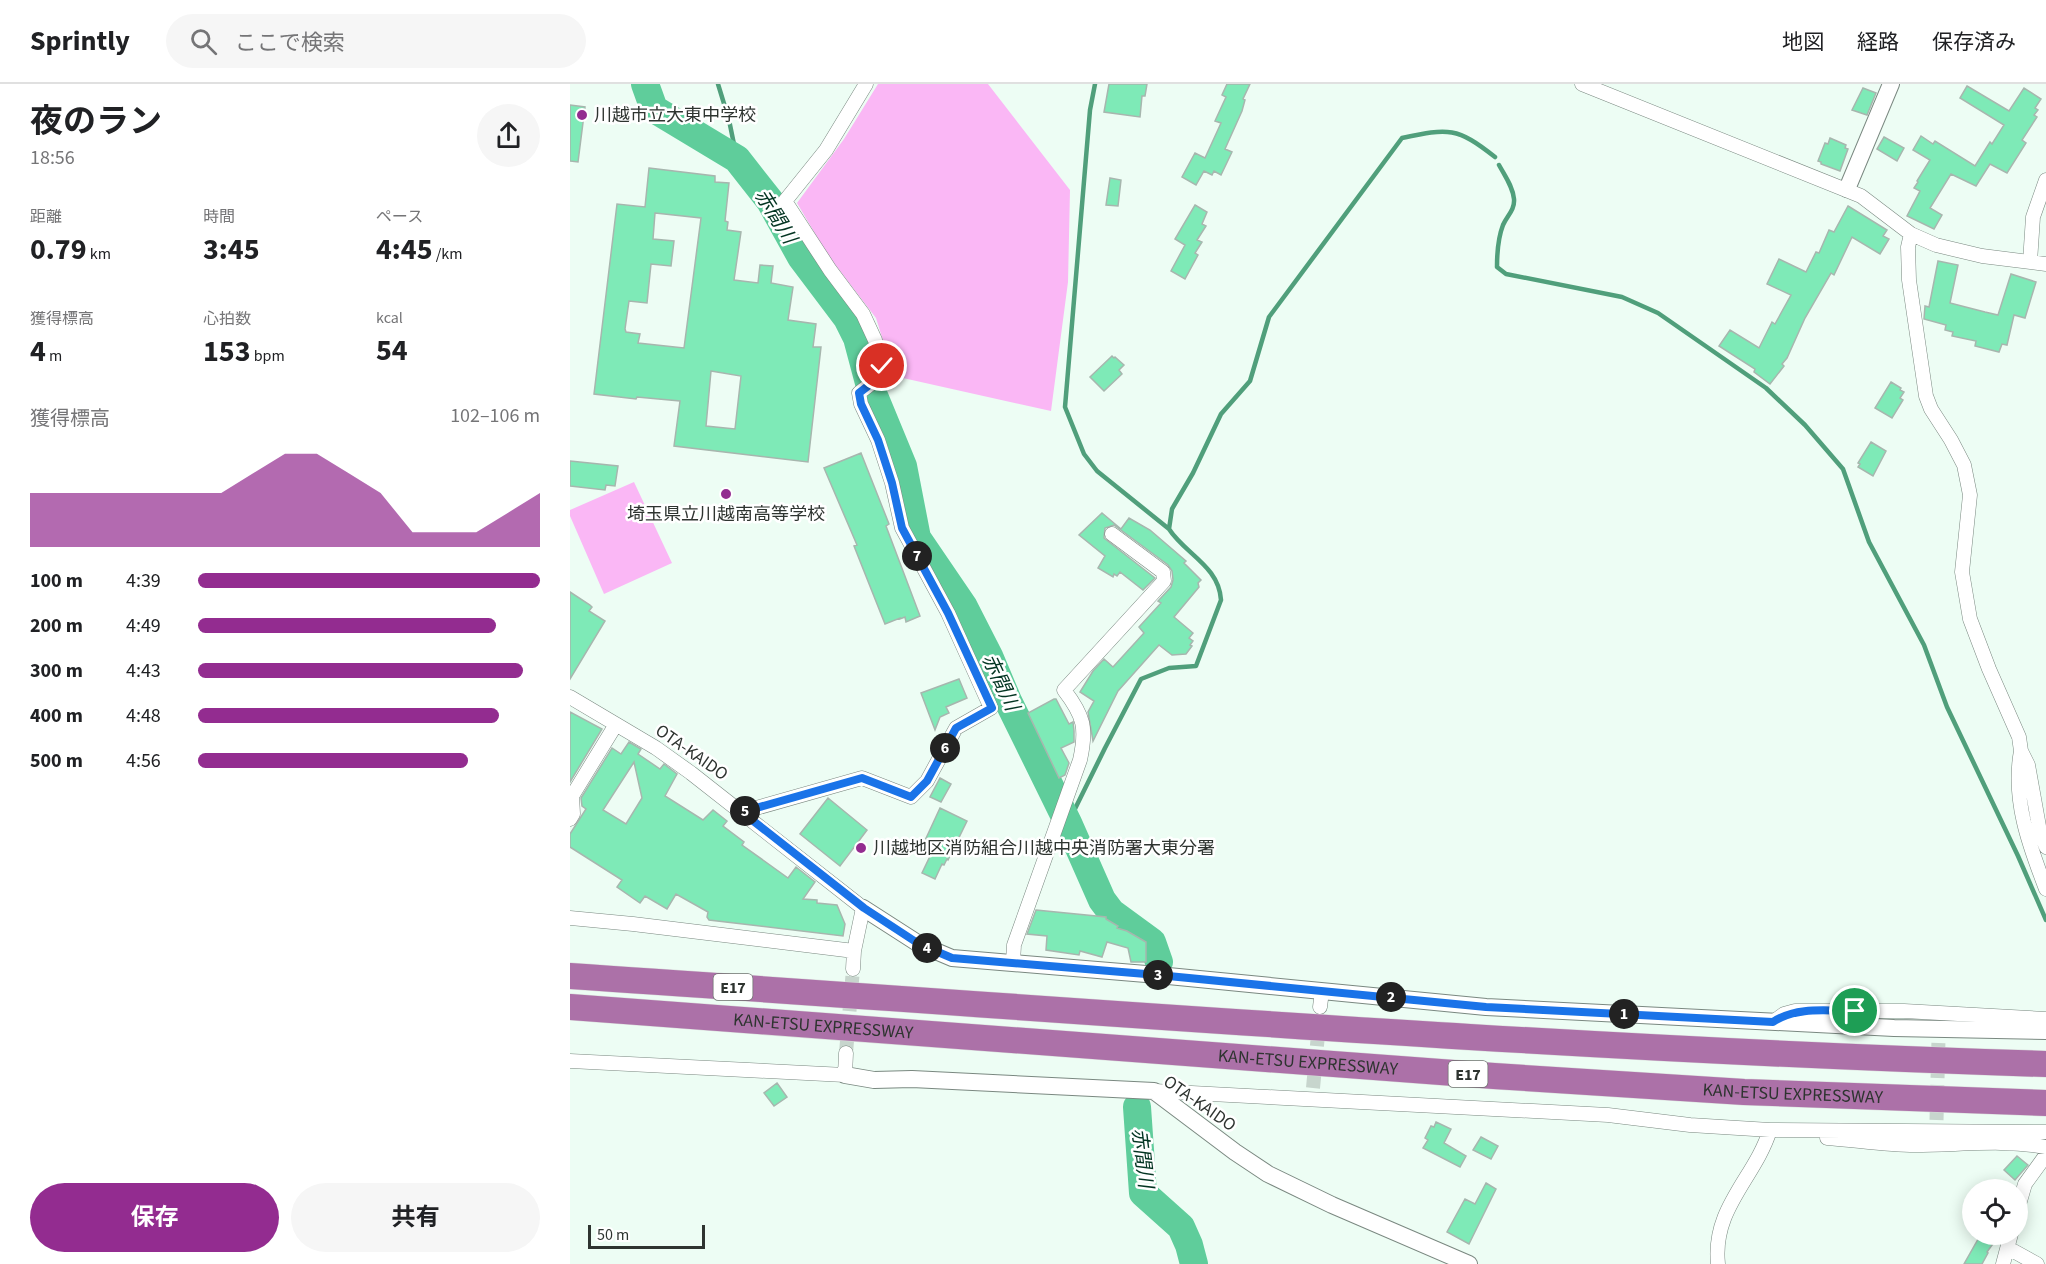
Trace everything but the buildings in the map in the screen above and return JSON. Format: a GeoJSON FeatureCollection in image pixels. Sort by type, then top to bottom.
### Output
{"type":"FeatureCollection","features":[{"type":"Feature","properties":{"kind":"highway","name":"KAN-ETSU EXPRESSWAY"},"geometry":{"type":"LineString","coordinates":[[570,976],[1747,1054],[2046,1064]]}},
{"type":"Feature","properties":{"kind":"highway","name":"KAN-ETSU EXPRESSWAY"},"geometry":{"type":"LineString","coordinates":[[570,1007],[1494,1076],[1744,1092],[2046,1103]]}},
{"type":"Feature","properties":{"kind":"street"},"geometry":{"type":"LineString","coordinates":[[742,812],[862,778],[911,797],[927,781],[956,728],[992,708],[948,613],[902,528],[892,483],[878,440],[861,404],[859,393],[877,379],[882,366],[875,340],[863,314],[830,270],[785,201],[826,150],[866,84]]}},
{"type":"Feature","properties":{"kind":"street"},"geometry":{"type":"LineString","coordinates":[[1582,84],[1861,195],[1911,234],[1953,250],[2046,264]]}},
{"type":"Feature","properties":{"kind":"street"},"geometry":{"type":"LineString","coordinates":[[1847,189],[1890,84]]}},
{"type":"Feature","properties":{"kind":"street"},"geometry":{"type":"LineString","coordinates":[[2030,262],[2033,217],[2046,180]]}},
{"type":"Feature","properties":{"kind":"street"},"geometry":{"type":"LineString","coordinates":[[1911,234],[1908,247],[1909,280],[1926,396],[1931,410],[1961,455],[1968,479],[1968,518],[1962,572],[1970,619],[2019,737],[2021,751],[2028,765],[2040,832],[2046,847]]}},
{"type":"Feature","properties":{"kind":"street"},"geometry":{"type":"LineString","coordinates":[[1012,962],[1014,945],[1080,760],[1083,739],[1082,719],[1080,712],[1064,690],[1164,581],[1163,572],[1112,534]]}},
{"type":"Feature","properties":{"kind":"street","name":"OTA-KAIDO"},"geometry":{"type":"LineString","coordinates":[[570,697],[615,726],[656,748],[864,908]]}},
{"type":"Feature","properties":{"kind":"street"},"geometry":{"type":"LineString","coordinates":[[570,819],[573,814],[572,796],[615,726]]}},
{"type":"Feature","properties":{"kind":"street"},"geometry":{"type":"LineString","coordinates":[[2021,751],[2017,772],[2022,816],[2032,853],[2046,889]]}},
{"type":"Feature","properties":{"kind":"street"},"geometry":{"type":"LineString","coordinates":[[853,969],[854,951],[864,908],[919,944],[952,958],[1012,962],[1321,999],[1894,1028],[2046,1031]]}},
{"type":"Feature","properties":{"kind":"street"},"geometry":{"type":"LineString","coordinates":[[570,918],[854,951]]}},
{"type":"Feature","properties":{"kind":"street"},"geometry":{"type":"LineString","coordinates":[[1773,1022],[1784,1014],[1795,1011],[1904,1011],[2046,1019]]}},
{"type":"Feature","properties":{"kind":"street"},"geometry":{"type":"LineString","coordinates":[[570,1061],[845,1075],[846,1053]]}},
{"type":"Feature","properties":{"kind":"street","name":"OTA-KAIDO"},"geometry":{"type":"LineString","coordinates":[[845,1075],[874,1080],[912,1078],[1154,1091],[1234,1152],[1268,1174],[1469,1264]]}},
{"type":"Feature","properties":{"kind":"street"},"geometry":{"type":"LineString","coordinates":[[1154,1091],[1313,1093],[1774,1130],[2046,1132]]}},
{"type":"Feature","properties":{"kind":"street"},"geometry":{"type":"LineString","coordinates":[[1774,1130],[1818,1138],[1912,1145],[1972,1142],[2033,1144],[2046,1147]]}},
{"type":"Feature","properties":{"kind":"street"},"geometry":{"type":"LineString","coordinates":[[1718,1264],[1720,1226],[1774,1130]]}},
{"type":"Feature","properties":{"kind":"street"},"geometry":{"type":"LineString","coordinates":[[2028,1180],[2046,1155]]}},
{"type":"Feature","properties":{"kind":"street"},"geometry":{"type":"LineString","coordinates":[[2003,1264],[2009,1245]]}},
{"type":"Feature","properties":{"kind":"street"},"geometry":{"type":"LineString","coordinates":[[2015,1245],[2037,1264]]}},
{"type":"Feature","properties":{"kind":"shaded area"},"geometry":{"type":"Polygon","coordinates":[[[878,84],[988,84],[1070,190],[1068,282],[1051,411],[894,376],[876,318],[827,254],[797,203],[844,139],[878,84]]]}},
{"type":"Feature","properties":{"kind":"shaded area"},"geometry":{"type":"Polygon","coordinates":[[[634,482],[672,563],[604,594],[570,516],[570,510],[634,482]]]}},
{"type":"Feature","properties":{"kind":"waterway","name":"赤間川"},"geometry":{"type":"LineString","coordinates":[[645,84],[654,109],[737,159],[770,201],[801,257],[847,318],[857,338],[869,383]]}},
{"type":"Feature","properties":{"kind":"waterway"},"geometry":{"type":"LineString","coordinates":[[718,84],[729,120],[737,159]]}},
{"type":"Feature","properties":{"kind":"waterway"},"geometry":{"type":"LineString","coordinates":[[1068,823],[1141,679],[1169,668],[1196,666],[1221,600],[1219,588],[1208,569],[1169,529],[1097,471],[1084,454],[1065,407],[1090,110],[1095,84]]}},
{"type":"Feature","properties":{"kind":"waterway"},"geometry":{"type":"LineString","coordinates":[[1169,529],[1172,509],[1193,473],[1221,414],[1250,381],[1269,317],[1402,138],[1452,132],[1471,140],[1495,157]]}},
{"type":"Feature","properties":{"kind":"waterway"},"geometry":{"type":"LineString","coordinates":[[1499,165],[1510,186],[1514,203],[1501,230],[1497,267],[1506,274],[1622,297],[1658,313],[1766,388],[1805,425],[1843,469],[1869,542],[1924,645],[1947,707],[2046,920]]}},
{"type":"Feature","properties":{"kind":"waterway","name":"赤間川"},"geometry":{"type":"LineString","coordinates":[[870,386],[903,466],[917,538],[964,607],[1068,823],[1102,900],[1111,912],[1152,942],[1159,962]]}},
{"type":"Feature","properties":{"kind":"waterway","name":"赤間川"},"geometry":{"type":"LineString","coordinates":[[1137,1107],[1143,1193],[1181,1227],[1194,1264]]}},
{"type":"Feature","properties":{"kind":"tunnel"},"geometry":{"type":"LineString","coordinates":[[846,1053],[853,969]]}},
{"type":"Feature","properties":{"kind":"tunnel"},"geometry":{"type":"LineString","coordinates":[[1936,1141],[1939,1019]]}},
{"type":"Feature","properties":{"kind":"tunnel"},"geometry":{"type":"LineString","coordinates":[[1313,1088],[1319,1024]]}},
{"type":"Feature","properties":{"kind":"place","name":"川越市立大東中学校"},"geometry":{"type":"Point","coordinates":[582,115]}},
{"type":"Feature","properties":{"kind":"place","name":"埼玉県立川越南高等学校"},"geometry":{"type":"Point","coordinates":[726,494]}},
{"type":"Feature","properties":{"kind":"place","name":"川越地区消防組合川越中央消防署大東分署"},"geometry":{"type":"Point","coordinates":[861,848]}},
{"type":"Feature","properties":{"kind":"route"},"geometry":{"type":"LineString","coordinates":[[882,366],[877,379],[859,393],[861,404],[878,440],[892,483],[902,528],[948,613],[992,708],[956,728],[927,781],[911,797],[862,778],[742,812],[864,908],[919,944],[952,958],[1052,965],[1486,1007],[1773,1022],[1784,1014],[1795,1011],[1855,1011]]}}]}
